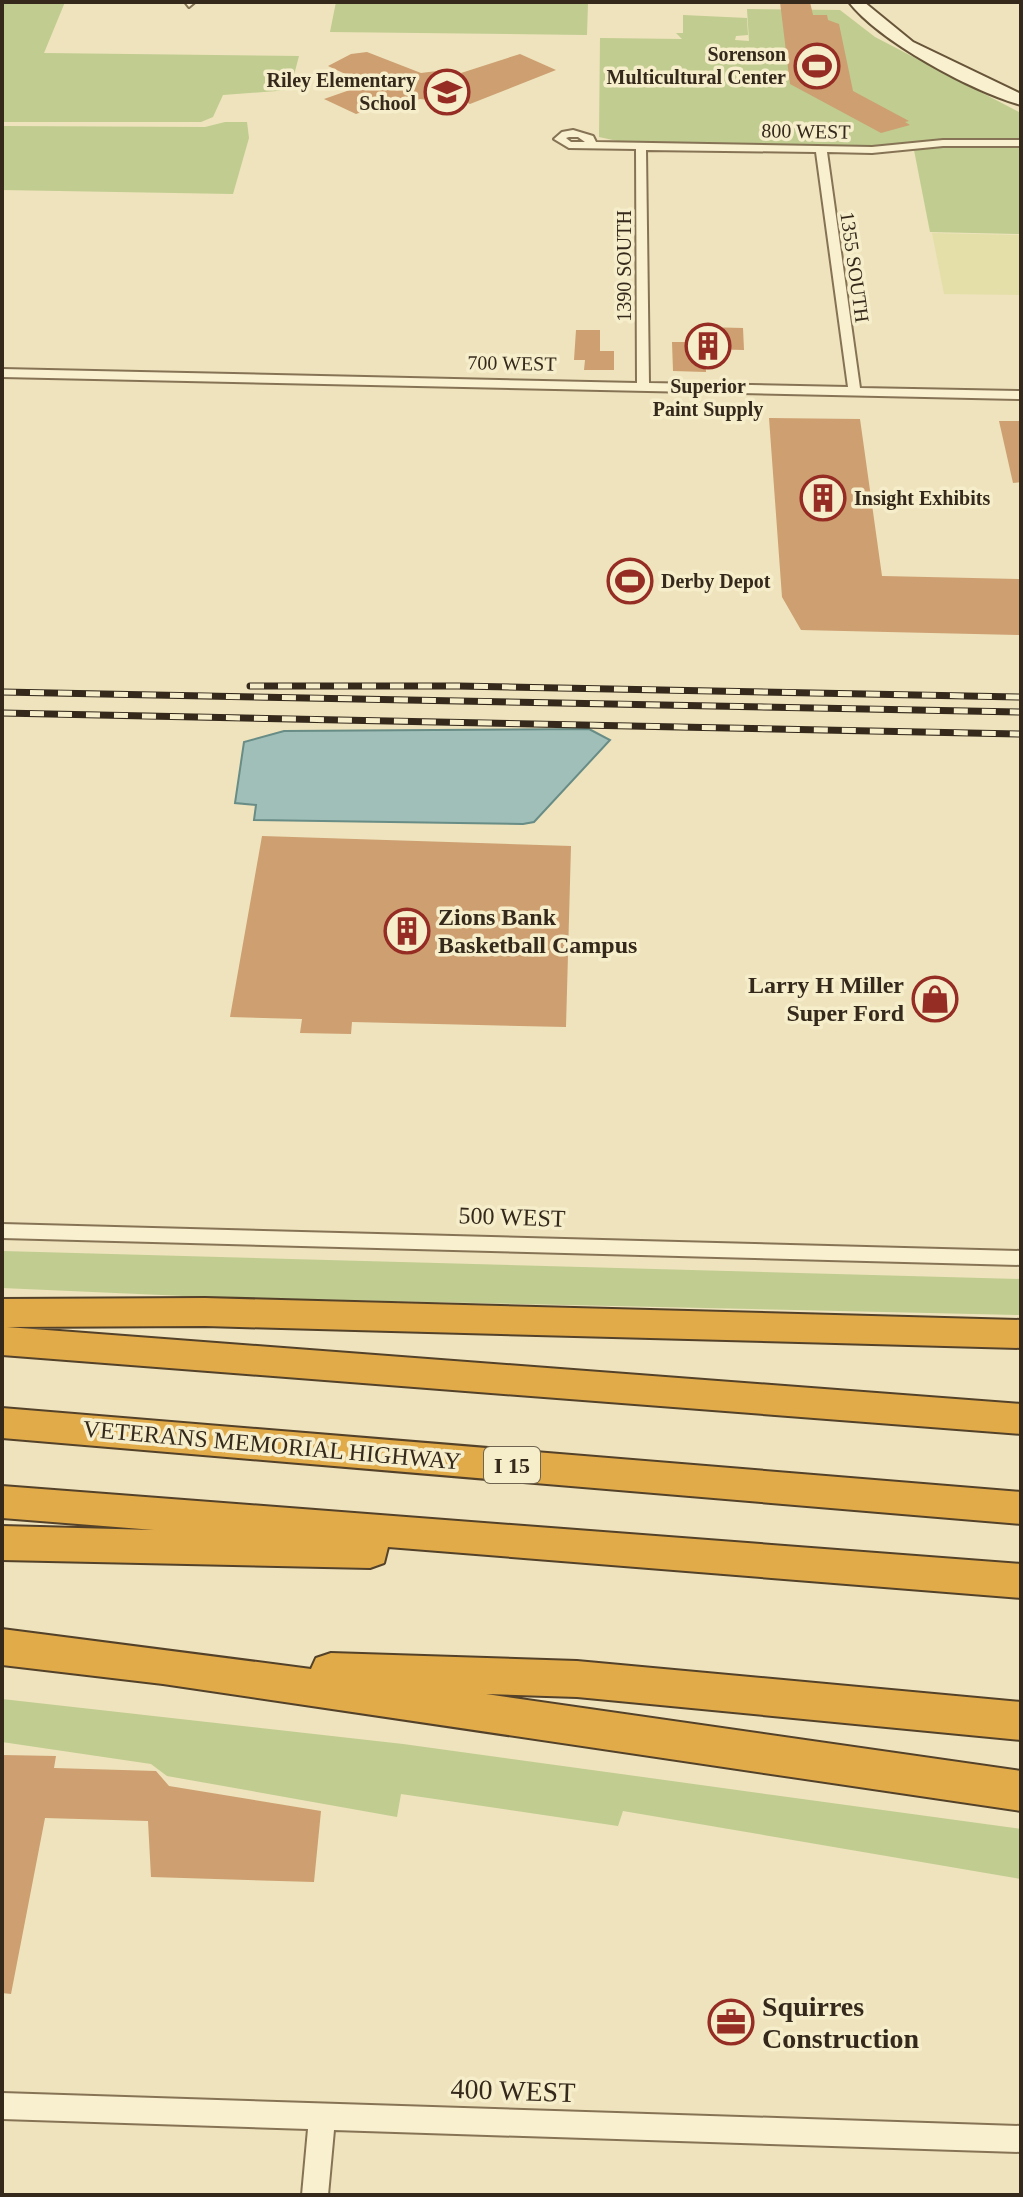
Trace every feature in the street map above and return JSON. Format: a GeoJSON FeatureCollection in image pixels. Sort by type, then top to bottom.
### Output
{"type":"FeatureCollection","features":[{"type":"Feature","properties":{"kind":"highway"},"geometry":{"type":"LineString","coordinates":[[2,1313],[205,1312],[1021,1334]]}},
{"type":"Feature","properties":{"kind":"highway"},"geometry":{"type":"LineString","coordinates":[[2,1341],[1021,1419]]}},
{"type":"Feature","properties":{"kind":"highway","name":"VETERANS MEMORIAL HIGHWAY"},"geometry":{"type":"LineString","coordinates":[[2,1423],[1021,1508]]}},
{"type":"Feature","properties":{"kind":"highway"},"geometry":{"type":"LineString","coordinates":[[2,1502],[783,1560],[1021,1581]]}},
{"type":"Feature","properties":{"kind":"highway"},"geometry":{"type":"LineString","coordinates":[[2,1543],[783,1560]]}},
{"type":"Feature","properties":{"kind":"highway"},"geometry":{"type":"LineString","coordinates":[[2,1647],[163,1666],[1021,1791]]}},
{"type":"Feature","properties":{"kind":"highway"},"geometry":{"type":"LineString","coordinates":[[163,1666],[577,1679],[1021,1721]]}},
{"type":"Feature","properties":{"kind":"main road"},"geometry":{"type":"LineString","coordinates":[[856,2],[873,21],[894,35],[1021,100]]}},
{"type":"Feature","properties":{"kind":"street","name":"800 WEST"},"geometry":{"type":"LineString","coordinates":[[591,145],[821,150],[1021,143]]}},
{"type":"Feature","properties":{"kind":"street","name":"1390 SOUTH"},"geometry":{"type":"LineString","coordinates":[[641,146],[643,385]]}},
{"type":"Feature","properties":{"kind":"street","name":"1355 SOUTH"},"geometry":{"type":"LineString","coordinates":[[821,150],[854,388]]}},
{"type":"Feature","properties":{"kind":"street","name":"700 WEST"},"geometry":{"type":"LineString","coordinates":[[2,373],[854,388],[1021,395]]}},
{"type":"Feature","properties":{"kind":"street","name":"500 WEST"},"geometry":{"type":"LineString","coordinates":[[2,1231],[1021,1258]]}},
{"type":"Feature","properties":{"kind":"street","name":"400 WEST"},"geometry":{"type":"LineString","coordinates":[[2,2106],[1021,2139]]}},
{"type":"Feature","properties":{"kind":"street"},"geometry":{"type":"LineString","coordinates":[[315,2195],[322,2115]]}},
{"type":"Feature","properties":{"kind":"shaded area"},"geometry":{"type":"Polygon","coordinates":[[[932,233],[1021,235],[1021,295],[944,294],[932,233]]]}},
{"type":"Feature","properties":{"kind":"green space"},"geometry":{"type":"Polygon","coordinates":[[[2,2],[65,2],[44,53],[299,56],[290,90],[223,95],[213,117],[201,122],[2,122],[2,2]]]}},
{"type":"Feature","properties":{"kind":"green space"},"geometry":{"type":"Polygon","coordinates":[[[336,2],[588,2],[587,35],[330,32],[336,2]]]}},
{"type":"Feature","properties":{"kind":"green space"},"geometry":{"type":"Polygon","coordinates":[[[747,9],[840,10],[875,37],[1021,113],[1021,140],[948,139],[873,146],[622,142],[599,137],[600,38],[682,39],[676,33],[683,33],[683,15],[747,18],[748,35],[736,36],[735,40],[749,41],[747,9]]]}},
{"type":"Feature","properties":{"kind":"green space"},"geometry":{"type":"Polygon","coordinates":[[[225,122],[247,122],[249,138],[233,194],[2,190],[2,126],[205,127],[225,122]]]}},
{"type":"Feature","properties":{"kind":"green space"},"geometry":{"type":"Polygon","coordinates":[[[956,146],[1021,147],[1021,234],[930,232],[914,150],[956,146]]]}},
{"type":"Feature","properties":{"kind":"green space"},"geometry":{"type":"Polygon","coordinates":[[[2,1251],[1021,1279],[1021,1315],[207,1297],[2,1288],[2,1251]]]}},
{"type":"Feature","properties":{"kind":"green space"},"geometry":{"type":"Polygon","coordinates":[[[2,1699],[403,1744],[1021,1829],[1021,1879],[623,1811],[618,1826],[401,1794],[397,1817],[167,1776],[151,1764],[2,1742],[2,1699]]]}},
{"type":"Feature","properties":{"kind":"water"},"geometry":{"type":"Polygon","coordinates":[[[589,729],[610,740],[534,822],[254,820],[256,805],[235,803],[244,742],[284,731],[589,729]]]}},
{"type":"Feature","properties":{"kind":"building","name":"Sorenson Multicultural Center"},"geometry":{"type":"Polygon","coordinates":[[[780,2],[810,2],[813,15],[827,15],[828,20],[839,24],[853,91],[909,121],[905,122],[910,125],[881,133],[790,84],[780,2]]]}},
{"type":"Feature","properties":{"kind":"building","name":"Riley Elementary School"},"geometry":{"type":"Polygon","coordinates":[[[367,52],[421,73],[445,70],[461,73],[520,54],[556,70],[470,104],[459,99],[444,102],[420,99],[380,113],[370,109],[356,114],[324,99],[367,84],[328,66],[351,54],[367,52]]]}},
{"type":"Feature","properties":{"kind":"building","name":"Superior Paint Supply"},"geometry":{"type":"Polygon","coordinates":[[[704,327],[743,328],[744,350],[705,349],[706,372],[673,371],[672,342],[704,342],[704,327]]]}},
{"type":"Feature","properties":{"kind":"building"},"geometry":{"type":"Polygon","coordinates":[[[576,330],[600,330],[600,351],[614,351],[614,370],[584,370],[585,360],[574,360],[576,330]]]}},
{"type":"Feature","properties":{"kind":"building","name":"Insight Exhibits"},"geometry":{"type":"Polygon","coordinates":[[[769,418],[860,419],[882,576],[1021,579],[1021,635],[801,630],[782,597],[769,418]]]}},
{"type":"Feature","properties":{"kind":"building"},"geometry":{"type":"Polygon","coordinates":[[[999,421],[1021,421],[1021,482],[1013,483],[999,421]]]}},
{"type":"Feature","properties":{"kind":"building","name":"Zions Bank Basketball Campus"},"geometry":{"type":"Polygon","coordinates":[[[262,836],[571,846],[566,1027],[352,1022],[351,1034],[300,1033],[302,1019],[230,1017],[262,836]]]}},
{"type":"Feature","properties":{"kind":"building"},"geometry":{"type":"Polygon","coordinates":[[[2,1755],[56,1756],[54,1768],[156,1771],[169,1786],[321,1811],[314,1882],[151,1877],[148,1821],[45,1818],[11,1994],[2,1993],[2,1755]]]}},
{"type":"Feature","properties":{"kind":"railway"},"geometry":{"type":"LineString","coordinates":[[250,686],[458,686],[1021,697]]}},
{"type":"Feature","properties":{"kind":"railway"},"geometry":{"type":"LineString","coordinates":[[2,692],[1021,712]]}},
{"type":"Feature","properties":{"kind":"railway"},"geometry":{"type":"LineString","coordinates":[[2,713],[1021,734]]}},
{"type":"Feature","properties":{"kind":"place","name":"Sorenson Multicultural Center"},"geometry":{"type":"Point","coordinates":[817,66]}},
{"type":"Feature","properties":{"kind":"place","name":"Riley Elementary School"},"geometry":{"type":"Point","coordinates":[447,92]}},
{"type":"Feature","properties":{"kind":"place","name":"Superior Paint Supply"},"geometry":{"type":"Point","coordinates":[708,346]}},
{"type":"Feature","properties":{"kind":"place","name":"Insight Exhibits"},"geometry":{"type":"Point","coordinates":[823,498]}},
{"type":"Feature","properties":{"kind":"place","name":"Derby Depot"},"geometry":{"type":"Point","coordinates":[630,581]}},
{"type":"Feature","properties":{"kind":"place","name":"Zions Bank Basketball Campus"},"geometry":{"type":"Point","coordinates":[407,931]}},
{"type":"Feature","properties":{"kind":"place","name":"Larry H Miller Super Ford"},"geometry":{"type":"Point","coordinates":[935,999]}},
{"type":"Feature","properties":{"kind":"place","name":"Squirres Construction"},"geometry":{"type":"Point","coordinates":[731,2022]}}]}
